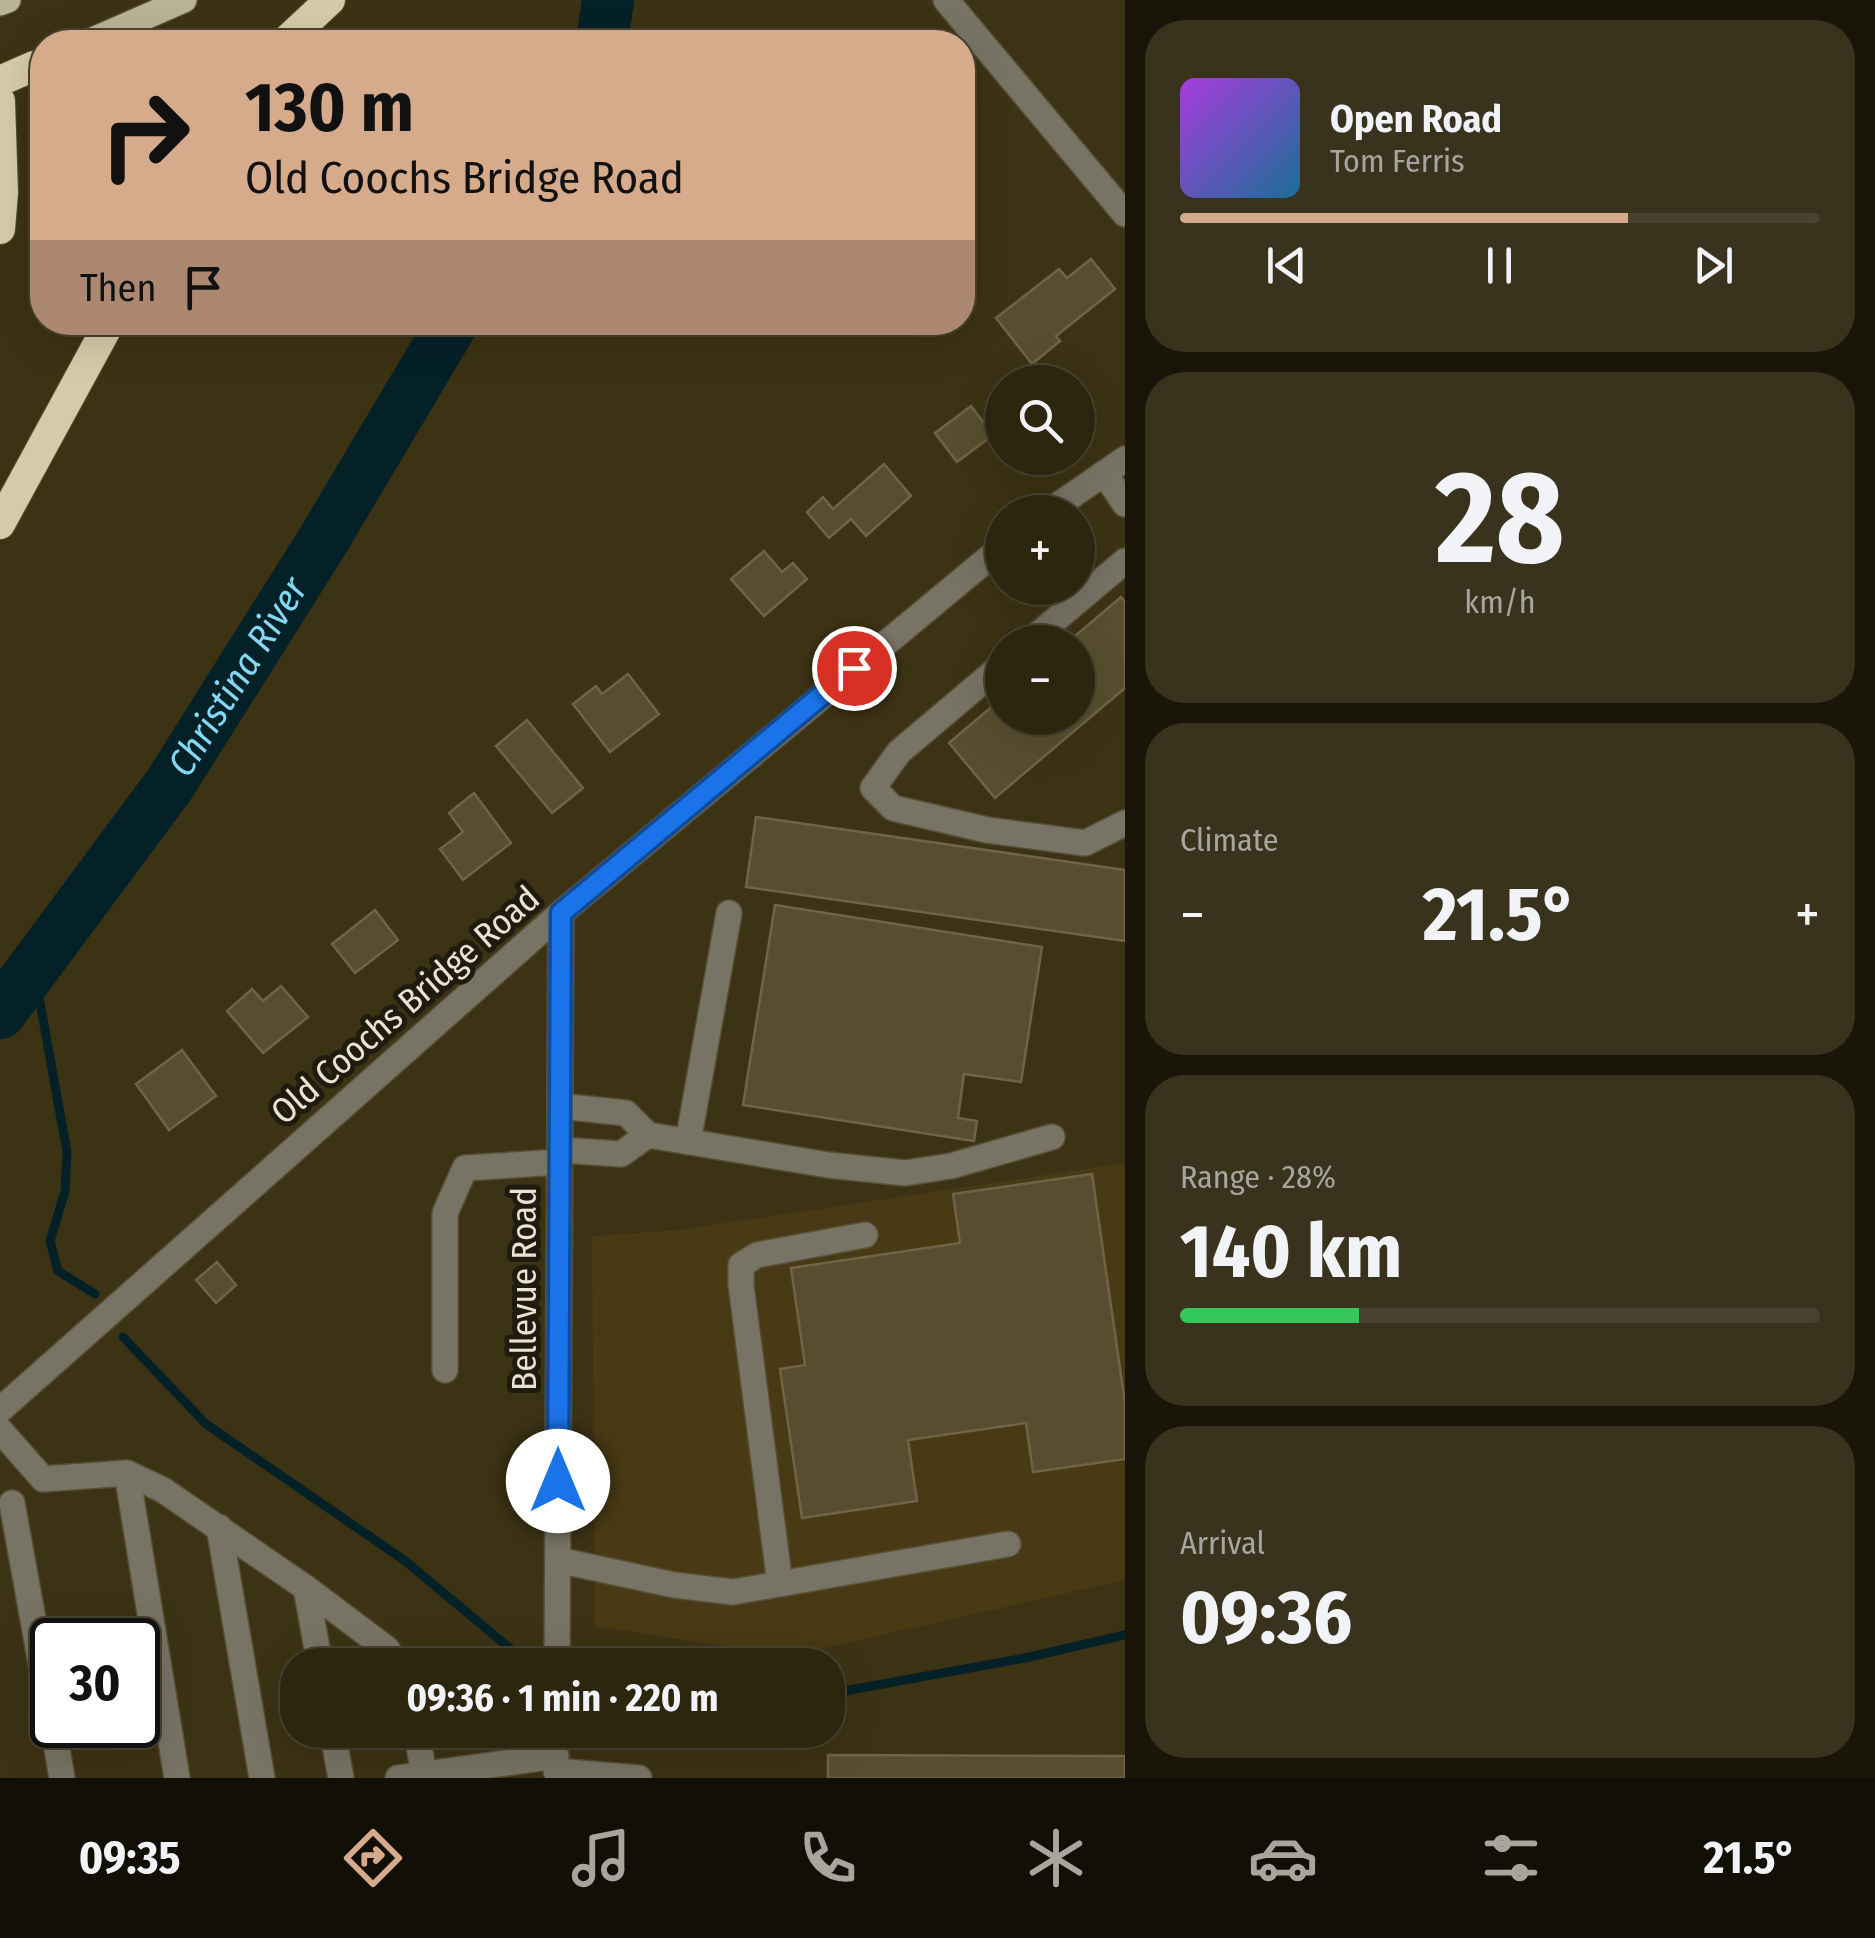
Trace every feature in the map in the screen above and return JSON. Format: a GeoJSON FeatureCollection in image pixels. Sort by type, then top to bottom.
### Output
{"type":"FeatureCollection","features":[{"type":"Feature","properties":{"kind":"highway"},"geometry":{"type":"LineString","coordinates":[[299,30],[330,0]]}},
{"type":"Feature","properties":{"kind":"highway"},"geometry":{"type":"LineString","coordinates":[[0,81],[30,68]]}},
{"type":"Feature","properties":{"kind":"highway"},"geometry":{"type":"LineString","coordinates":[[0,101],[0,229]]}},
{"type":"Feature","properties":{"kind":"highway"},"geometry":{"type":"LineString","coordinates":[[0,524],[103,335]]}},
{"type":"Feature","properties":{"kind":"main road"},"geometry":{"type":"LineString","coordinates":[[0,4],[8,0]]}},
{"type":"Feature","properties":{"kind":"main road"},"geometry":{"type":"LineString","coordinates":[[115,30],[184,0]]}},
{"type":"Feature","properties":{"kind":"street"},"geometry":{"type":"LineString","coordinates":[[946,0],[971,30]]}},
{"type":"Feature","properties":{"kind":"street"},"geometry":{"type":"LineString","coordinates":[[975,35],[1125,214]]}},
{"type":"Feature","properties":{"kind":"street"},"geometry":{"type":"LineString","coordinates":[[1072,495],[1114,466],[1125,504]]}},
{"type":"Feature","properties":{"kind":"street","name":"Old Coochs Bridge Road"},"geometry":{"type":"LineString","coordinates":[[0,1410],[561,913],[985,561]]}},
{"type":"Feature","properties":{"kind":"street"},"geometry":{"type":"LineString","coordinates":[[1049,625],[1125,561]]}},
{"type":"Feature","properties":{"kind":"street"},"geometry":{"type":"LineString","coordinates":[[985,679],[899,752],[873,788],[893,808],[986,830],[1085,843],[1125,824]]}},
{"type":"Feature","properties":{"kind":"street","name":"Bellevue Road"},"geometry":{"type":"LineString","coordinates":[[557,1648],[561,913]]}},
{"type":"Feature","properties":{"kind":"street"},"geometry":{"type":"LineString","coordinates":[[688,1142],[729,913]]}},
{"type":"Feature","properties":{"kind":"street"},"geometry":{"type":"LineString","coordinates":[[560,1106],[626,1112],[648,1135],[828,1166],[905,1173],[951,1166],[1052,1137]]}},
{"type":"Feature","properties":{"kind":"street"},"geometry":{"type":"LineString","coordinates":[[445,1370],[445,1212],[465,1168],[560,1156],[621,1154],[648,1135]]}},
{"type":"Feature","properties":{"kind":"street"},"geometry":{"type":"LineString","coordinates":[[780,1584],[741,1265],[757,1255],[865,1235]]}},
{"type":"Feature","properties":{"kind":"street"},"geometry":{"type":"LineString","coordinates":[[0,1430],[43,1479]]}},
{"type":"Feature","properties":{"kind":"street"},"geometry":{"type":"LineString","coordinates":[[127,1473],[177,1778]]}},
{"type":"Feature","properties":{"kind":"street"},"geometry":{"type":"LineString","coordinates":[[30,1621],[6,1508],[43,1479],[127,1473],[163,1490],[218,1527],[386,1648]]}},
{"type":"Feature","properties":{"kind":"street"},"geometry":{"type":"LineString","coordinates":[[218,1527],[262,1778]]}},
{"type":"Feature","properties":{"kind":"street"},"geometry":{"type":"LineString","coordinates":[[558,1560],[693,1588],[732,1592],[1008,1544]]}},
{"type":"Feature","properties":{"kind":"street"},"geometry":{"type":"LineString","coordinates":[[306,1588],[317,1648]]}},
{"type":"Feature","properties":{"kind":"street"},"geometry":{"type":"LineString","coordinates":[[56,1748],[62,1778]]}},
{"type":"Feature","properties":{"kind":"street"},"geometry":{"type":"LineString","coordinates":[[335,1748],[341,1778]]}},
{"type":"Feature","properties":{"kind":"street"},"geometry":{"type":"LineString","coordinates":[[413,1748],[409,1777],[556,1759],[639,1778]]}},
{"type":"Feature","properties":{"kind":"shaded area"},"geometry":{"type":"Polygon","coordinates":[[[1125,1163],[1125,1580],[824,1648],[737,1648],[595,1626],[592,1236],[678,1230],[1125,1163]]]}},
{"type":"Feature","properties":{"kind":"building"},"geometry":{"type":"Polygon","coordinates":[[[1091,259],[1115,289],[1056,336],[1060,341],[1032,364],[996,318],[1059,269],[1067,278],[1091,259]]]}},
{"type":"Feature","properties":{"kind":"building"},"geometry":{"type":"Polygon","coordinates":[[[971,406],[985,424],[985,441],[957,462],[935,433],[971,406]]]}},
{"type":"Feature","properties":{"kind":"building"},"geometry":{"type":"Polygon","coordinates":[[[884,464],[911,496],[866,536],[851,519],[829,538],[807,512],[823,497],[833,509],[884,464]]]}},
{"type":"Feature","properties":{"kind":"building"},"geometry":{"type":"Polygon","coordinates":[[[764,551],[782,572],[793,563],[807,579],[764,616],[731,579],[764,551]]]}},
{"type":"Feature","properties":{"kind":"building"},"geometry":{"type":"Polygon","coordinates":[[[1121,597],[1125,602],[1125,688],[1095,713],[1095,625],[1088,625],[1121,597]]]}},
{"type":"Feature","properties":{"kind":"building"},"geometry":{"type":"Polygon","coordinates":[[[628,674],[659,714],[610,752],[573,704],[596,686],[602,694],[628,674]]]}},
{"type":"Feature","properties":{"kind":"building"},"geometry":{"type":"Polygon","coordinates":[[[985,712],[985,735],[1069,735],[995,798],[949,743],[985,712]]]}},
{"type":"Feature","properties":{"kind":"building"},"geometry":{"type":"Polygon","coordinates":[[[527,720],[583,788],[552,813],[496,746],[527,720]]]}},
{"type":"Feature","properties":{"kind":"building"},"geometry":{"type":"Polygon","coordinates":[[[474,793],[511,843],[463,880],[440,849],[463,832],[449,813],[474,793]]]}},
{"type":"Feature","properties":{"kind":"building"},"geometry":{"type":"Polygon","coordinates":[[[756,817],[1125,870],[1125,941],[746,887],[756,817]]]}},
{"type":"Feature","properties":{"kind":"building"},"geometry":{"type":"Polygon","coordinates":[[[775,905],[1042,947],[1021,1082],[964,1074],[958,1118],[977,1121],[974,1141],[743,1105],[775,905]]]}},
{"type":"Feature","properties":{"kind":"building"},"geometry":{"type":"Polygon","coordinates":[[[375,910],[398,940],[355,973],[332,944],[375,910]]]}},
{"type":"Feature","properties":{"kind":"building"},"geometry":{"type":"Polygon","coordinates":[[[281,986],[308,1017],[263,1053],[227,1011],[252,989],[263,1001],[281,986]]]}},
{"type":"Feature","properties":{"kind":"building"},"geometry":{"type":"Polygon","coordinates":[[[182,1050],[216,1096],[169,1130],[136,1084],[182,1050]]]}},
{"type":"Feature","properties":{"kind":"building"},"geometry":{"type":"Polygon","coordinates":[[[1092,1174],[1125,1403],[1125,1459],[1033,1472],[1026,1423],[908,1440],[917,1501],[802,1518],[780,1369],[805,1365],[791,1268],[960,1243],[953,1194],[1092,1174]]]}},
{"type":"Feature","properties":{"kind":"building"},"geometry":{"type":"Polygon","coordinates":[[[217,1262],[236,1285],[216,1303],[196,1280],[217,1262]]]}},
{"type":"Feature","properties":{"kind":"building"},"geometry":{"type":"Polygon","coordinates":[[[828,1755],[1125,1756],[1125,1778],[828,1778],[828,1755]]]}},
{"type":"Feature","properties":{"kind":"waterway","name":"Christina River"},"geometry":{"type":"LineString","coordinates":[[604,30],[608,0]]}},
{"type":"Feature","properties":{"kind":"waterway","name":"Christina River"},"geometry":{"type":"LineString","coordinates":[[0,1013],[170,784],[324,539],[445,335]]}},
{"type":"Feature","properties":{"kind":"waterway"},"geometry":{"type":"LineString","coordinates":[[34,969],[67,1152],[65,1191],[50,1241],[58,1271],[95,1294]]}},
{"type":"Feature","properties":{"kind":"waterway"},"geometry":{"type":"LineString","coordinates":[[123,1337],[206,1424],[404,1560],[509,1648]]}},
{"type":"Feature","properties":{"kind":"waterway"},"geometry":{"type":"LineString","coordinates":[[845,1691],[1125,1635]]}},
{"type":"Feature","properties":{"kind":"route"},"geometry":{"type":"LineString","coordinates":[[558,1481],[561,913],[854,668]]}}]}
